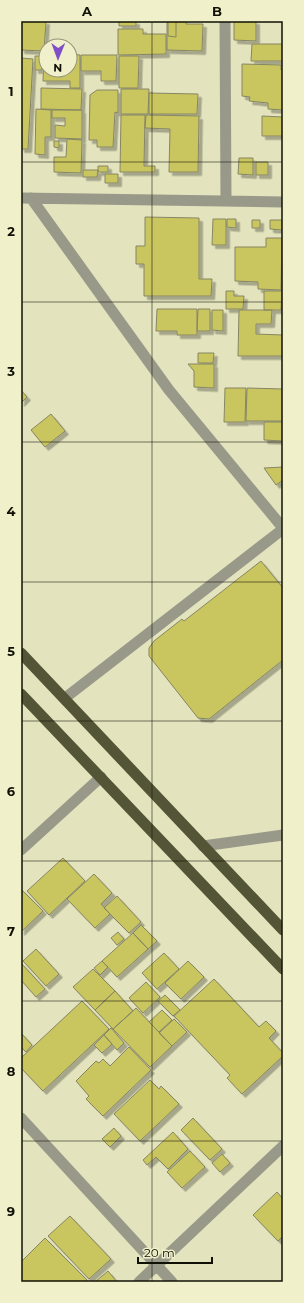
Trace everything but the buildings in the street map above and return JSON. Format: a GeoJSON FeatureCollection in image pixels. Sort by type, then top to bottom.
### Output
{"type":"FeatureCollection","features":[{"type":"Feature","properties":{"kind":"highway"},"geometry":{"type":"LineString","coordinates":[[21,652],[283,930]]}},
{"type":"Feature","properties":{"kind":"highway"},"geometry":{"type":"LineString","coordinates":[[21,694],[283,969]]}},
{"type":"Feature","properties":{"kind":"street"},"geometry":{"type":"LineString","coordinates":[[226,21],[226,201]]}},
{"type":"Feature","properties":{"kind":"street"},"geometry":{"type":"LineString","coordinates":[[26,198],[283,202]]}},
{"type":"Feature","properties":{"kind":"street"},"geometry":{"type":"LineString","coordinates":[[26,198],[169,390],[283,528],[65,698]]}},
{"type":"Feature","properties":{"kind":"street"},"geometry":{"type":"LineString","coordinates":[[21,850],[101,777]]}},
{"type":"Feature","properties":{"kind":"street"},"geometry":{"type":"LineString","coordinates":[[203,846],[283,835]]}},
{"type":"Feature","properties":{"kind":"street"},"geometry":{"type":"LineString","coordinates":[[21,1118],[172,1282]]}},
{"type":"Feature","properties":{"kind":"street"},"geometry":{"type":"LineString","coordinates":[[138,1282],[283,1146]]}}]}
